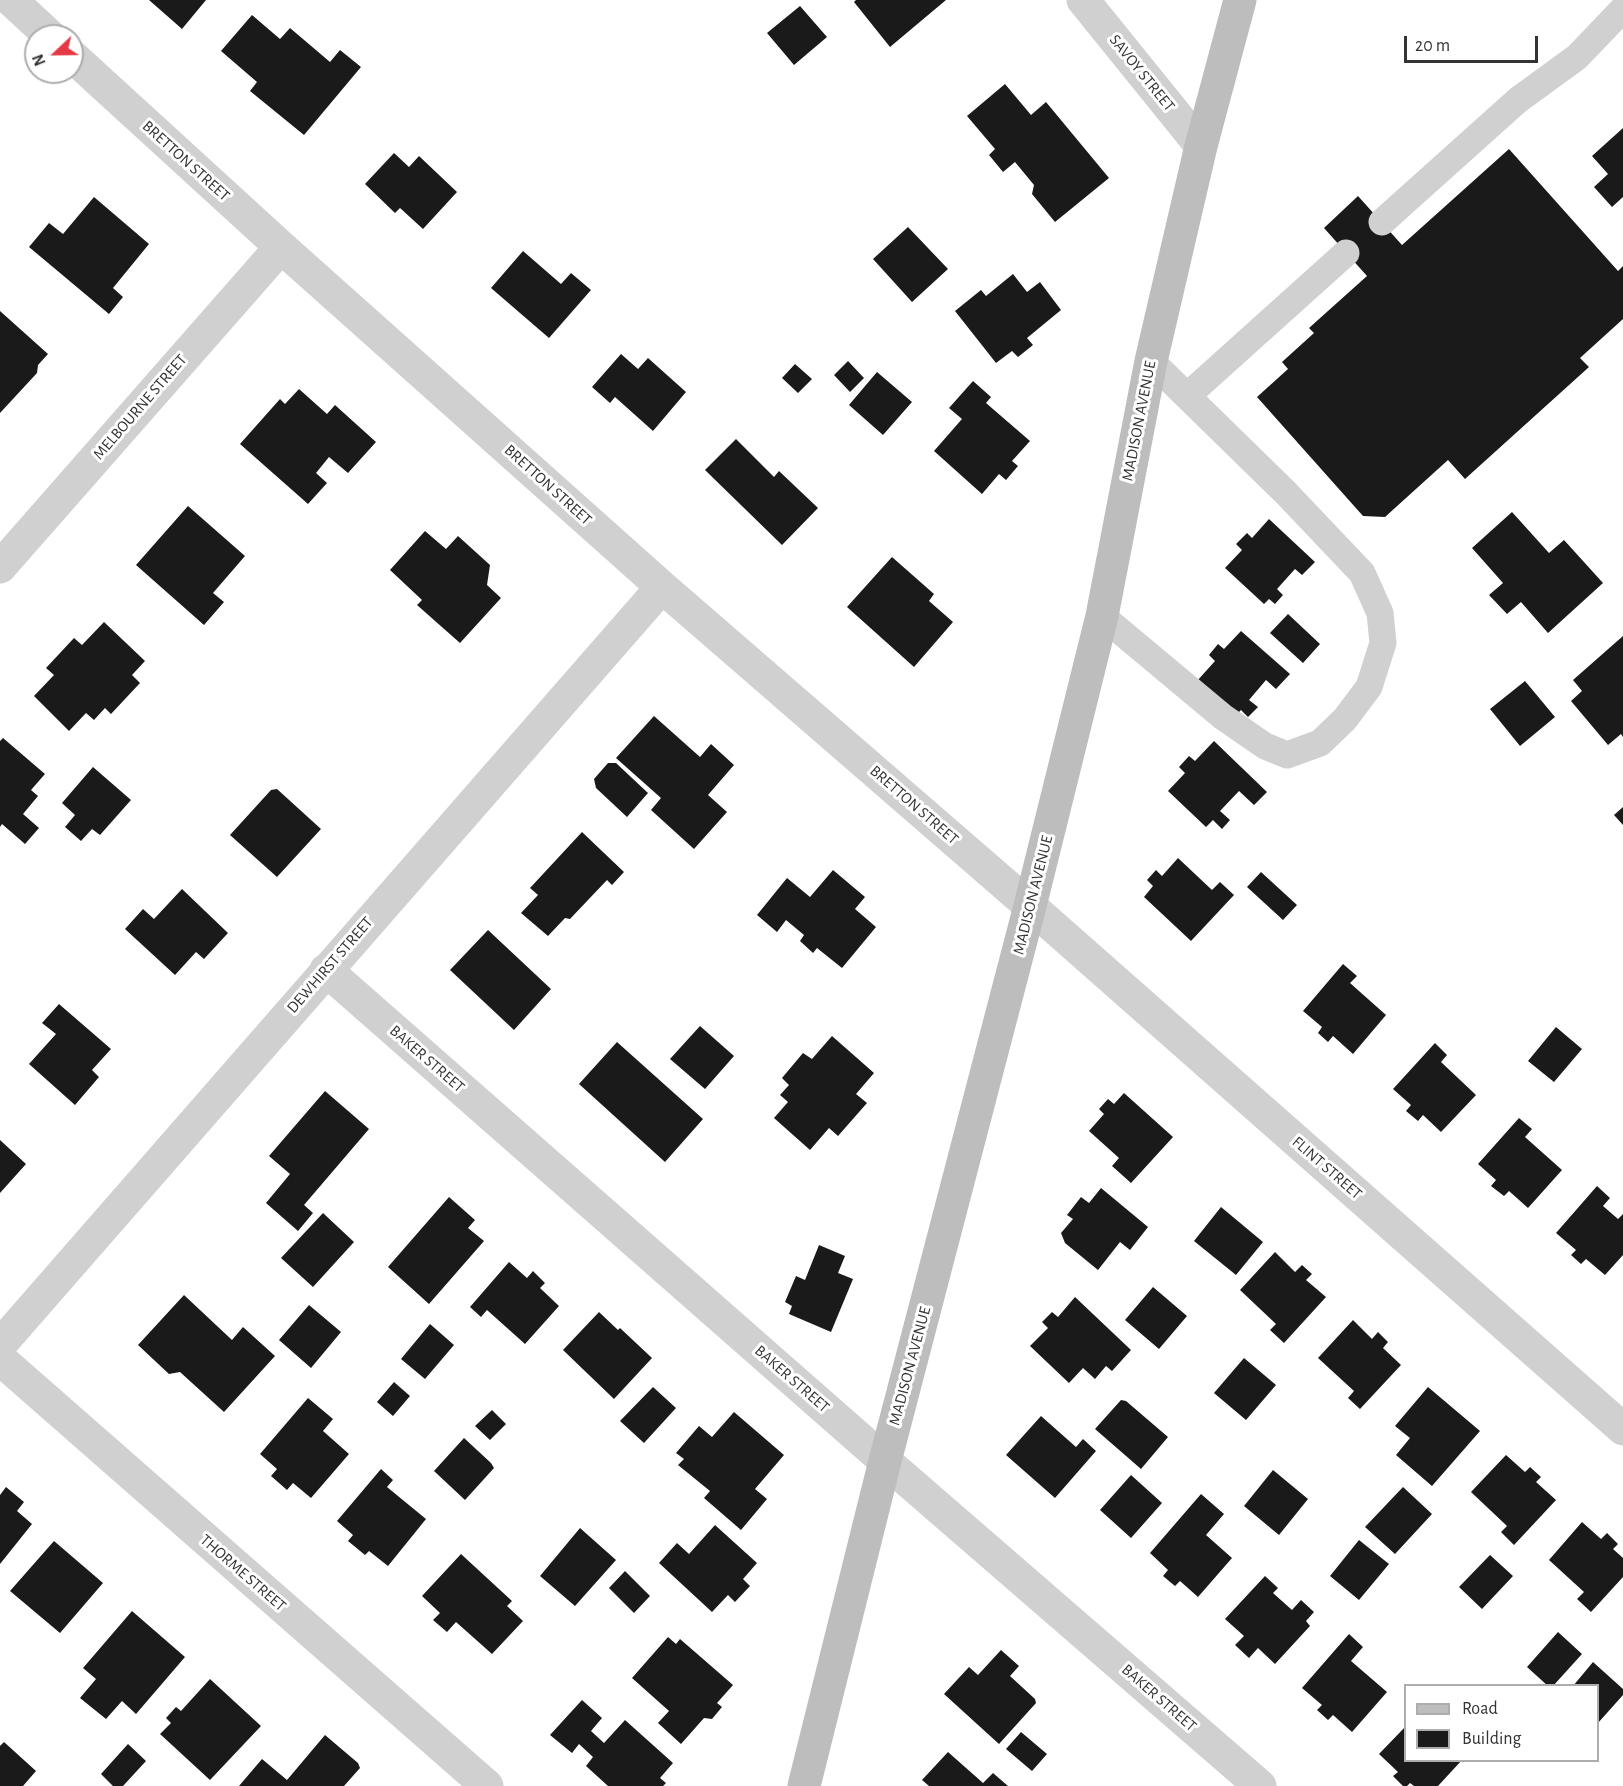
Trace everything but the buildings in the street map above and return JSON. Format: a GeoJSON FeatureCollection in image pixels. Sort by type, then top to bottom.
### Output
{"type":"FeatureCollection","features":[{"type":"Feature","properties":{"kind":"main road","name":"MADISON AVENUE"},"geometry":{"type":"LineString","coordinates":[[804,1786],[885,1461],[1030,906],[1102,616],[1151,361],[1201,146],[1240,0]]}},
{"type":"Feature","properties":{"kind":"street"},"geometry":{"type":"LineString","coordinates":[[10,0],[37,24]]}},
{"type":"Feature","properties":{"kind":"street","name":"SAVOY STREET"},"geometry":{"type":"LineString","coordinates":[[1083,0],[1201,146]]}},
{"type":"Feature","properties":{"kind":"street","name":"BRETTON STREET"},"geometry":{"type":"LineString","coordinates":[[84,67],[280,247],[662,587],[1030,906]]}},
{"type":"Feature","properties":{"kind":"street","name":"MELBOURNE STREET"},"geometry":{"type":"LineString","coordinates":[[0,567],[280,247]]}},
{"type":"Feature","properties":{"kind":"street","name":"DEWHIRST STREET"},"geometry":{"type":"LineString","coordinates":[[0,1345],[662,587]]}},
{"type":"Feature","properties":{"kind":"street","name":"FLINT STREET"},"geometry":{"type":"LineString","coordinates":[[1030,906],[1623,1429]]}},
{"type":"Feature","properties":{"kind":"street","name":"BAKER STREET"},"geometry":{"type":"LineString","coordinates":[[326,970],[885,1461],[1260,1786]]}},
{"type":"Feature","properties":{"kind":"street","name":"THORME STREET"},"geometry":{"type":"LineString","coordinates":[[0,1359],[487,1786]]}},
{"type":"Feature","properties":{"kind":"lane"},"geometry":{"type":"LineString","coordinates":[[1382,222],[1518,100],[1577,57],[1623,9]]}},
{"type":"Feature","properties":{"kind":"lane"},"geometry":{"type":"LineString","coordinates":[[1187,396],[1346,253]]}},
{"type":"Feature","properties":{"kind":"lane"},"geometry":{"type":"LineString","coordinates":[[1102,616],[1223,717],[1264,746],[1287,755],[1320,743],[1345,719],[1369,687],[1383,643],[1380,613],[1362,573],[1286,494],[1151,361]]}}]}
